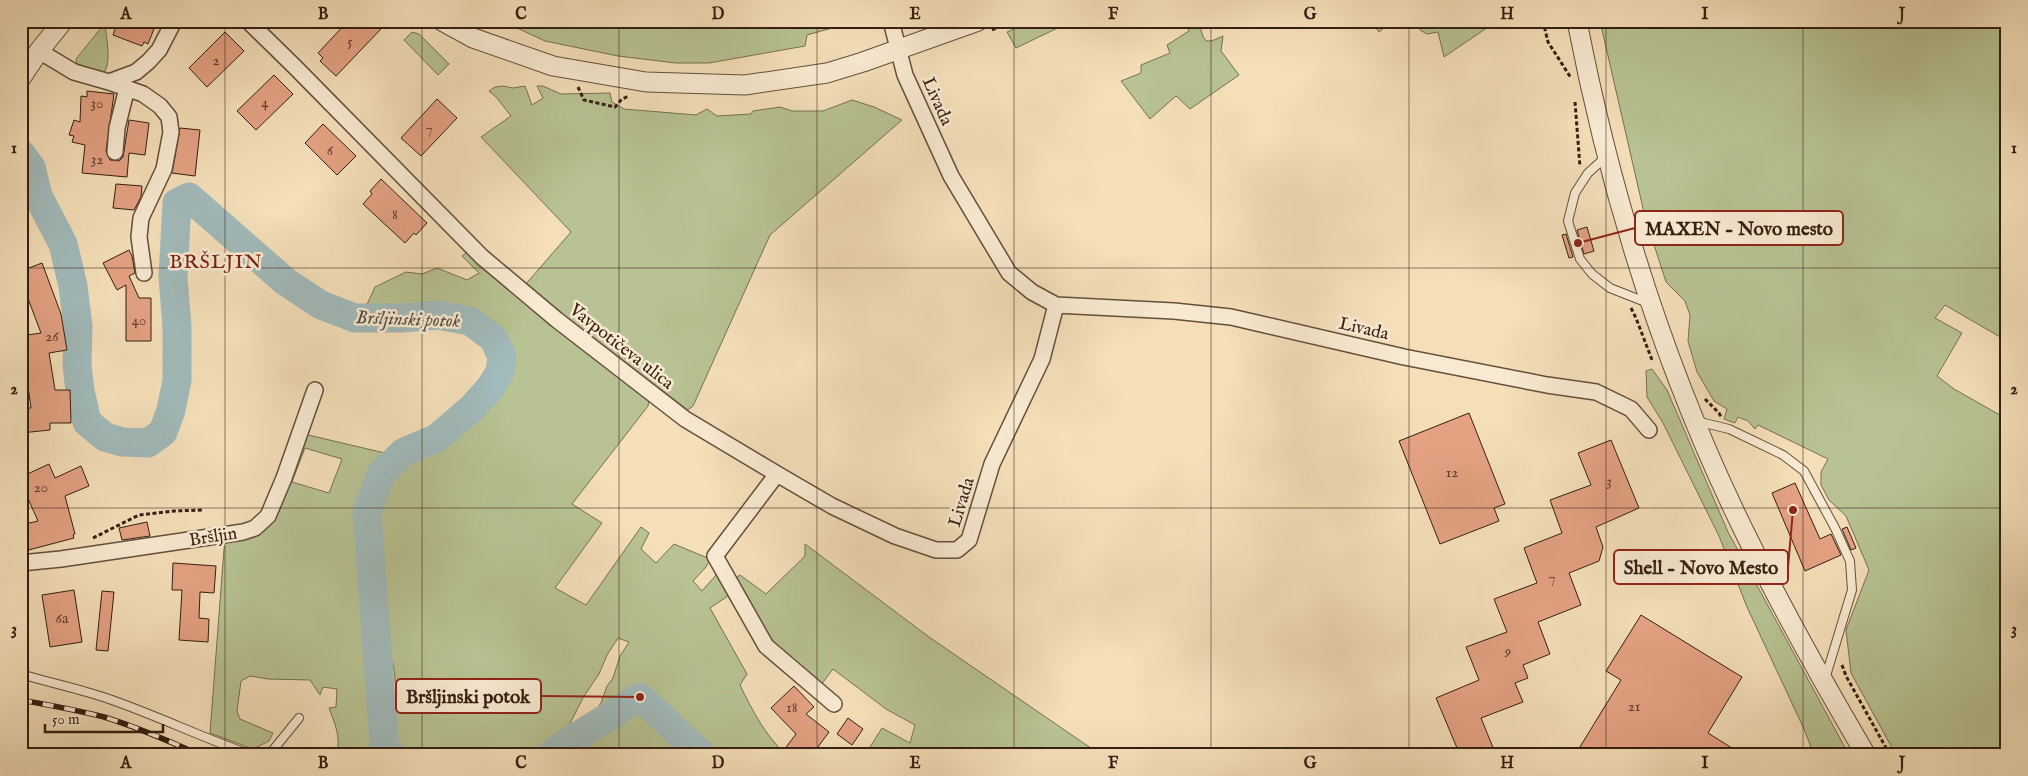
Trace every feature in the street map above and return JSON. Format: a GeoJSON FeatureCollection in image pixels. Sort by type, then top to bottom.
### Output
{"type":"FeatureCollection","features":[{"type":"Feature","properties":{"kind":"street"},"geometry":{"type":"LineString","coordinates":[[21,78],[39,51],[63,21]]}},
{"type":"Feature","properties":{"kind":"street"},"geometry":{"type":"LineString","coordinates":[[109,82],[136,72],[148,62],[159,50],[174,21]]}},
{"type":"Feature","properties":{"kind":"street","name":"Vavpotičeva ulica"},"geometry":{"type":"LineString","coordinates":[[248,21],[296,67],[482,257],[557,320],[685,419],[777,474]]}},
{"type":"Feature","properties":{"kind":"street"},"geometry":{"type":"LineString","coordinates":[[442,21],[473,38],[553,66],[646,82],[745,85],[827,73],[978,21]]}},
{"type":"Feature","properties":{"kind":"street","name":"Livada"},"geometry":{"type":"LineString","coordinates":[[891,21],[905,75],[950,176],[1009,273],[1032,292],[1056,305],[1174,311],[1231,317],[1404,357],[1546,385],[1596,392],[1631,409],[1649,430]]}},
{"type":"Feature","properties":{"kind":"street"},"geometry":{"type":"LineString","coordinates":[[1577,21],[1607,156],[1625,225],[1651,304],[1694,420],[1744,531],[1824,683],[1866,755]]}},
{"type":"Feature","properties":{"kind":"street"},"geometry":{"type":"LineString","coordinates":[[39,51],[74,72],[143,94],[160,106],[169,117],[171,132],[164,169],[141,218],[139,237],[144,273]]}},
{"type":"Feature","properties":{"kind":"street"},"geometry":{"type":"LineString","coordinates":[[116,152],[117,128],[127,88]]}},
{"type":"Feature","properties":{"kind":"street","name":"Livada"},"geometry":{"type":"LineString","coordinates":[[777,474],[832,506],[895,536],[936,550],[957,550],[969,540],[992,464],[1042,358],[1056,305]]}},
{"type":"Feature","properties":{"kind":"street","name":"Bršljin"},"geometry":{"type":"LineString","coordinates":[[21,563],[61,559],[243,532],[255,528],[268,516],[284,478],[315,390]]}},
{"type":"Feature","properties":{"kind":"street"},"geometry":{"type":"LineString","coordinates":[[777,474],[716,556],[766,646],[834,704]]}},
{"type":"Feature","properties":{"kind":"lane"},"geometry":{"type":"LineString","coordinates":[[1607,156],[1588,173],[1575,193],[1568,222],[1580,259],[1592,274],[1610,288],[1651,304]]}},
{"type":"Feature","properties":{"kind":"lane"},"geometry":{"type":"LineString","coordinates":[[1694,420],[1729,429],[1790,460],[1804,471],[1834,528],[1850,561],[1852,590],[1824,683]]}},
{"type":"Feature","properties":{"kind":"lane"},"geometry":{"type":"LineString","coordinates":[[21,674],[107,698],[172,722],[214,742],[252,755]]}},
{"type":"Feature","properties":{"kind":"lane"},"geometry":{"type":"LineString","coordinates":[[268,755],[299,718]]}},
{"type":"Feature","properties":{"kind":"path"},"geometry":{"type":"LineString","coordinates":[[1543,21],[1548,42],[1572,79],[1573,86]]}},
{"type":"Feature","properties":{"kind":"path"},"geometry":{"type":"LineString","coordinates":[[1574,93],[1579,166]]}},
{"type":"Feature","properties":{"kind":"path"},"geometry":{"type":"LineString","coordinates":[[91,539],[139,515],[202,510]]}},
{"type":"Feature","properties":{"kind":"path"},"geometry":{"type":"LineString","coordinates":[[1840,659],[1846,676],[1890,755]]}},
{"type":"Feature","properties":{"kind":"green space"},"geometry":{"type":"Polygon","coordinates":[[[502,21],[862,22],[856,27],[832,28],[807,35],[805,46],[709,63],[676,63],[618,56],[545,41],[502,21]]]}},
{"type":"Feature","properties":{"kind":"green space"},"geometry":{"type":"Polygon","coordinates":[[[1033,21],[1072,21],[1016,48],[1007,32],[1033,21]]]}},
{"type":"Feature","properties":{"kind":"green space"},"geometry":{"type":"Polygon","coordinates":[[[1186,21],[1198,21],[1203,37],[1207,41],[1223,36],[1221,51],[1239,75],[1190,109],[1176,96],[1150,119],[1121,81],[1141,73],[1141,65],[1170,53],[1167,45],[1189,31],[1186,21]]]}},
{"type":"Feature","properties":{"kind":"green space"},"geometry":{"type":"Polygon","coordinates":[[[1371,21],[1385,21],[1388,25],[1379,32],[1371,21]]]}},
{"type":"Feature","properties":{"kind":"green space"},"geometry":{"type":"Polygon","coordinates":[[[1424,21],[1497,21],[1444,57],[1438,32],[1427,34],[1420,30],[1425,23],[1424,21]]]}},
{"type":"Feature","properties":{"kind":"green space"},"geometry":{"type":"Polygon","coordinates":[[[1600,21],[2007,21],[2007,341],[1945,305],[1935,318],[1962,333],[1937,376],[1954,389],[2007,419],[2007,755],[1896,755],[1851,673],[1846,630],[1869,570],[1846,516],[1829,500],[1821,485],[1821,472],[1828,459],[1758,425],[1755,429],[1748,421],[1738,417],[1735,423],[1724,419],[1727,409],[1714,401],[1697,372],[1688,341],[1690,315],[1685,301],[1666,282],[1645,217],[1600,21]]]}},
{"type":"Feature","properties":{"kind":"green space"},"geometry":{"type":"Polygon","coordinates":[[[105,23],[108,62],[104,73],[77,64],[76,59],[105,23]]]}},
{"type":"Feature","properties":{"kind":"green space"},"geometry":{"type":"Polygon","coordinates":[[[412,32],[419,34],[449,64],[438,75],[404,40],[412,32]]]}},
{"type":"Feature","properties":{"kind":"green space"},"geometry":{"type":"Polygon","coordinates":[[[525,86],[532,105],[543,98],[537,86],[543,86],[561,94],[610,93],[612,102],[624,109],[696,115],[707,109],[717,116],[751,114],[753,111],[780,107],[792,111],[823,111],[852,100],[874,107],[902,120],[770,235],[693,406],[688,410],[525,285],[571,232],[481,137],[511,116],[489,91],[495,87],[513,88],[525,86]]]}},
{"type":"Feature","properties":{"kind":"green space"},"geometry":{"type":"Polygon","coordinates":[[[469,251],[649,400],[648,406],[572,504],[602,523],[555,588],[586,605],[641,527],[649,533],[641,549],[656,563],[674,544],[710,559],[706,567],[693,581],[702,591],[716,575],[723,578],[731,594],[710,608],[747,674],[740,685],[749,704],[765,731],[786,755],[558,755],[570,746],[601,703],[607,686],[613,678],[620,656],[629,642],[618,638],[565,733],[543,755],[398,755],[391,734],[397,700],[394,669],[382,629],[375,515],[385,483],[407,460],[428,454],[442,444],[489,398],[508,367],[505,350],[500,338],[478,318],[465,312],[435,309],[364,311],[375,287],[406,272],[422,274],[437,268],[467,280],[479,273],[462,256],[469,251]]]}},
{"type":"Feature","properties":{"kind":"green space"},"geometry":{"type":"Polygon","coordinates":[[[1652,369],[1667,390],[1728,532],[1849,755],[1814,755],[1804,729],[1747,607],[1719,536],[1663,423],[1647,397],[1646,371],[1652,369]]]}},
{"type":"Feature","properties":{"kind":"green space"},"geometry":{"type":"Polygon","coordinates":[[[304,434],[389,454],[366,492],[358,534],[359,568],[365,617],[381,698],[378,740],[381,755],[335,755],[338,738],[329,708],[336,707],[337,689],[323,687],[320,695],[310,680],[268,679],[250,676],[241,681],[237,711],[240,719],[273,733],[269,741],[253,749],[210,733],[225,536],[257,531],[304,434]],[[305,448],[292,482],[329,493],[342,459],[305,448]]]}},
{"type":"Feature","properties":{"kind":"green space"},"geometry":{"type":"Polygon","coordinates":[[[805,544],[929,637],[1098,753],[1097,755],[865,755],[882,728],[910,743],[915,725],[886,709],[833,669],[821,685],[771,640],[734,579],[740,575],[766,594],[805,556],[805,544]]]}},
{"type":"Feature","properties":{"kind":"building"},"geometry":{"type":"Polygon","coordinates":[[[118,21],[157,21],[148,44],[144,42],[142,46],[113,35],[118,21]]]}},
{"type":"Feature","properties":{"kind":"building"},"geometry":{"type":"Polygon","coordinates":[[[348,21],[373,21],[381,29],[336,76],[320,61],[323,58],[318,53],[348,21]]]}},
{"type":"Feature","properties":{"kind":"building"},"geometry":{"type":"Polygon","coordinates":[[[225,32],[244,51],[207,87],[189,68],[225,32]]]}},
{"type":"Feature","properties":{"kind":"building"},"geometry":{"type":"Polygon","coordinates":[[[274,75],[293,94],[256,130],[237,111],[274,75]]]}},
{"type":"Feature","properties":{"kind":"building"},"geometry":{"type":"Polygon","coordinates":[[[87,91],[114,94],[106,151],[110,160],[119,161],[123,157],[129,120],[149,123],[145,155],[129,153],[127,177],[82,173],[85,145],[72,142],[74,136],[69,135],[74,120],[80,122],[81,96],[87,97],[87,91]]]}},
{"type":"Feature","properties":{"kind":"building"},"geometry":{"type":"Polygon","coordinates":[[[437,99],[457,118],[421,156],[401,138],[437,99]]]}},
{"type":"Feature","properties":{"kind":"building"},"geometry":{"type":"Polygon","coordinates":[[[323,124],[356,156],[337,175],[305,143],[323,124]]]}},
{"type":"Feature","properties":{"kind":"building"},"geometry":{"type":"Polygon","coordinates":[[[180,128],[200,130],[195,176],[172,173],[180,128]]]}},
{"type":"Feature","properties":{"kind":"building"},"geometry":{"type":"Polygon","coordinates":[[[381,179],[427,223],[405,243],[363,204],[372,194],[370,191],[381,179]]]}},
{"type":"Feature","properties":{"kind":"building"},"geometry":{"type":"Polygon","coordinates":[[[116,184],[142,186],[141,197],[134,210],[113,208],[116,184]]]}},
{"type":"Feature","properties":{"kind":"building"},"geometry":{"type":"Polygon","coordinates":[[[1587,227],[1594,251],[1584,254],[1577,230],[1587,227]]]}},
{"type":"Feature","properties":{"kind":"building"},"geometry":{"type":"Polygon","coordinates":[[[1566,234],[1573,257],[1569,258],[1562,235],[1566,234]]]}},
{"type":"Feature","properties":{"kind":"building"},"geometry":{"type":"Polygon","coordinates":[[[129,250],[135,273],[129,276],[139,298],[151,298],[151,341],[126,341],[126,285],[117,290],[103,263],[129,250]]]}},
{"type":"Feature","properties":{"kind":"building"},"geometry":{"type":"Polygon","coordinates":[[[42,263],[61,314],[67,350],[49,353],[55,390],[70,390],[71,423],[50,423],[50,430],[21,433],[21,408],[31,408],[21,336],[41,333],[21,280],[21,271],[42,263]]]}},
{"type":"Feature","properties":{"kind":"building"},"geometry":{"type":"Polygon","coordinates":[[[1469,413],[1505,504],[1494,508],[1499,521],[1440,544],[1399,441],[1469,413]]]}},
{"type":"Feature","properties":{"kind":"building"},"geometry":{"type":"Polygon","coordinates":[[[1611,440],[1639,508],[1596,527],[1603,547],[1599,561],[1569,573],[1581,605],[1538,622],[1550,654],[1523,665],[1528,678],[1515,683],[1523,702],[1481,718],[1494,750],[1483,755],[1460,755],[1436,698],[1479,680],[1466,647],[1507,632],[1494,599],[1537,583],[1524,548],[1562,533],[1550,500],[1591,485],[1578,453],[1611,440]]]}},
{"type":"Feature","properties":{"kind":"building"},"geometry":{"type":"Polygon","coordinates":[[[49,464],[55,478],[81,466],[89,486],[65,496],[75,534],[73,535],[74,538],[21,552],[21,525],[38,521],[21,483],[21,477],[49,464]]]}},
{"type":"Feature","properties":{"kind":"building"},"geometry":{"type":"Polygon","coordinates":[[[1795,483],[1820,539],[1831,534],[1841,555],[1805,571],[1772,493],[1795,483]]]}},
{"type":"Feature","properties":{"kind":"building"},"geometry":{"type":"Polygon","coordinates":[[[147,522],[150,536],[122,540],[119,528],[147,522]]]}},
{"type":"Feature","properties":{"kind":"building"},"geometry":{"type":"Polygon","coordinates":[[[1847,527],[1856,548],[1851,550],[1842,529],[1847,527]]]}},
{"type":"Feature","properties":{"kind":"building"},"geometry":{"type":"Polygon","coordinates":[[[173,563],[216,566],[214,593],[200,592],[199,618],[209,619],[208,642],[179,640],[182,590],[172,590],[173,563]]]}},
{"type":"Feature","properties":{"kind":"building"},"geometry":{"type":"Polygon","coordinates":[[[74,590],[82,642],[50,647],[42,595],[74,590]]]}},
{"type":"Feature","properties":{"kind":"building"},"geometry":{"type":"Polygon","coordinates":[[[102,591],[114,592],[108,651],[96,650],[102,591]]]}},
{"type":"Feature","properties":{"kind":"building"},"geometry":{"type":"Polygon","coordinates":[[[1641,615],[1742,677],[1708,733],[1743,755],[1575,755],[1621,680],[1606,671],[1641,615]]]}},
{"type":"Feature","properties":{"kind":"building"},"geometry":{"type":"Polygon","coordinates":[[[794,686],[814,707],[806,714],[829,732],[812,755],[790,755],[784,750],[796,734],[771,708],[794,686]]]}},
{"type":"Feature","properties":{"kind":"building"},"geometry":{"type":"Polygon","coordinates":[[[848,718],[863,729],[852,745],[837,734],[848,718]]]}},
{"type":"Feature","properties":{"kind":"waterway","name":"Bršljinski potok"},"geometry":{"type":"LineString","coordinates":[[21,154],[31,167],[38,196],[63,244],[73,286],[78,326],[77,365],[80,391],[87,422],[105,437],[122,442],[148,443],[163,432],[171,410],[177,380],[177,327],[173,277],[177,203],[189,197],[286,282],[321,305],[355,318],[402,318],[438,315],[470,321],[494,339],[502,357],[500,372],[490,388],[472,408],[437,438],[404,452],[381,474],[367,512],[384,743],[391,755]]}},
{"type":"Feature","properties":{"kind":"waterway","name":"Bršljinski potok"},"geometry":{"type":"LineString","coordinates":[[551,755],[565,744],[640,697],[702,755]]}},
{"type":"Feature","properties":{"kind":"railway"},"geometry":{"type":"LineString","coordinates":[[21,700],[104,717],[165,739],[200,755]]}},
{"type":"Feature","properties":{"kind":"place","name":"MAXEN - Novo mesto"},"geometry":{"type":"Point","coordinates":[1578,243]}},
{"type":"Feature","properties":{"kind":"place","name":"Shell - Novo Mesto"},"geometry":{"type":"Point","coordinates":[1793,510]}},
{"type":"Feature","properties":{"kind":"place","name":"Bršljinski potok"},"geometry":{"type":"Point","coordinates":[640,697]}},
{"type":"Feature","properties":{"kind":"district","name":"BRŠLJIN"},"geometry":{"type":"Point","coordinates":[216,261]}}]}
